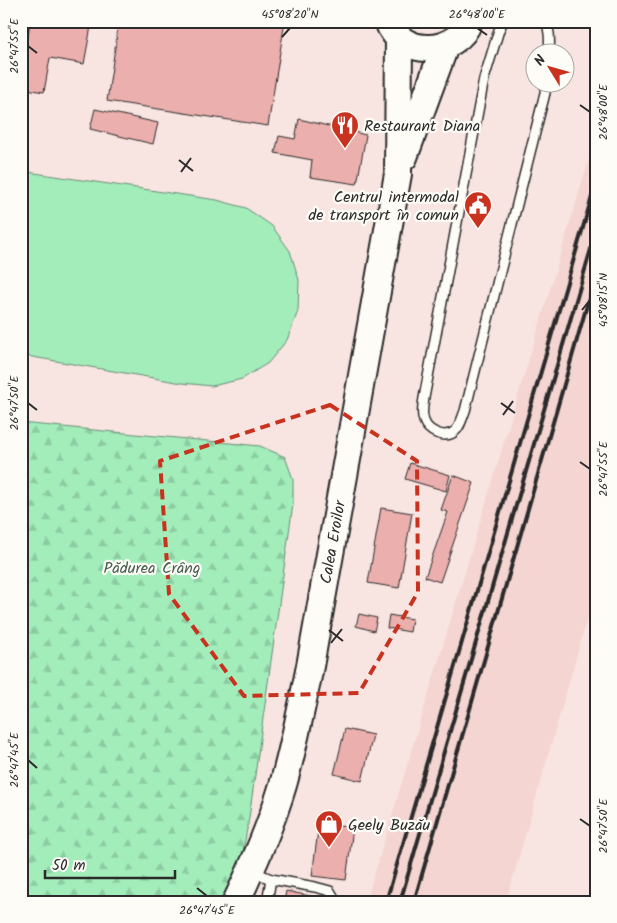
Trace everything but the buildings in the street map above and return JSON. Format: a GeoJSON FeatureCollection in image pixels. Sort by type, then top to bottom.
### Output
{"type":"FeatureCollection","features":[{"type":"Feature","properties":{"kind":"main road"},"geometry":{"type":"LineString","coordinates":[[393,29],[408,44],[420,48],[429,48],[444,46],[456,40],[469,21]]}},
{"type":"Feature","properties":{"kind":"main road","name":"Calea Eroilor"},"geometry":{"type":"LineString","coordinates":[[393,29],[398,174]]}},
{"type":"Feature","properties":{"kind":"main road","name":"Calea Eroilor"},"geometry":{"type":"LineString","coordinates":[[236,902],[261,875],[268,826],[282,786],[296,735],[312,657],[398,174],[444,46]]}},
{"type":"Feature","properties":{"kind":"lane"},"geometry":{"type":"LineString","coordinates":[[503,21],[484,79],[422,410],[424,421],[429,429],[436,434],[454,432],[465,411],[545,92]]}},
{"type":"Feature","properties":{"kind":"lane"},"geometry":{"type":"LineString","coordinates":[[546,21],[550,42]]}},
{"type":"Feature","properties":{"kind":"lane"},"geometry":{"type":"LineString","coordinates":[[267,902],[261,875],[330,891],[334,902]]}},
{"type":"Feature","properties":{"kind":"highlighted area"},"geometry":{"type":"Polygon","coordinates":[[[330,405],[417,461],[418,592],[359,693],[244,696],[169,594],[160,461],[330,405]]]}},
{"type":"Feature","properties":{"kind":"shaded area"},"geometry":{"type":"Polygon","coordinates":[[[596,136],[596,588],[506,902],[366,902],[596,136]]]}},
{"type":"Feature","properties":{"kind":"green space"},"geometry":{"type":"Polygon","coordinates":[[[21,171],[217,200],[246,208],[272,226],[290,251],[299,280],[298,311],[287,340],[268,363],[242,379],[212,386],[182,383],[21,355],[21,171]]]}},
{"type":"Feature","properties":{"kind":"green space","name":"Pădurea Crâng"},"geometry":{"type":"Polygon","coordinates":[[[21,423],[260,446],[285,457],[293,479],[293,504],[249,818],[234,902],[21,902],[21,423]]]}},
{"type":"Feature","properties":{"kind":"railway"},"geometry":{"type":"LineString","coordinates":[[386,902],[596,183]]}},
{"type":"Feature","properties":{"kind":"railway"},"geometry":{"type":"LineString","coordinates":[[400,902],[596,232]]}},
{"type":"Feature","properties":{"kind":"railway"},"geometry":{"type":"LineString","coordinates":[[414,902],[596,274]]}},
{"type":"Feature","properties":{"kind":"place","name":"Restaurant Diana"},"geometry":{"type":"Point","coordinates":[345,149]}},
{"type":"Feature","properties":{"kind":"place","name":"Centrul intermodal de transport în comun"},"geometry":{"type":"Point","coordinates":[478,229]}},
{"type":"Feature","properties":{"kind":"place","name":"Geely Buzău"},"geometry":{"type":"Point","coordinates":[329,848]}}]}
